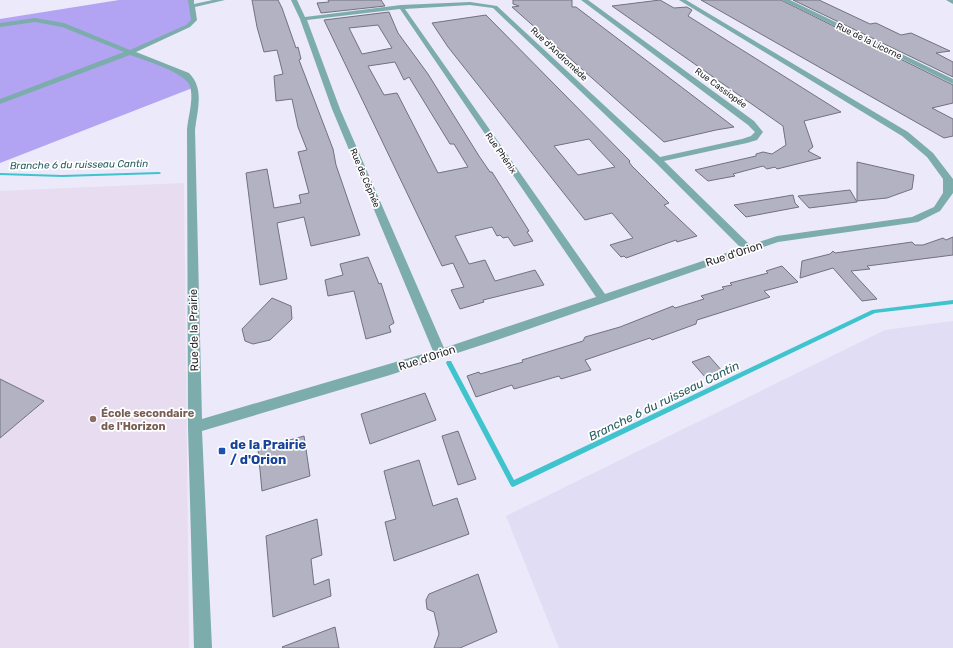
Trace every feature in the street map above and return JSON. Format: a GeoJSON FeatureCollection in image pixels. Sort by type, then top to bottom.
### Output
{"type":"FeatureCollection","features":[{"type":"Feature","properties":{"kind":"street"},"geometry":{"type":"LineString","coordinates":[[0,102],[131,52],[188,26],[194,20],[191,3],[222,0]]}},
{"type":"Feature","properties":{"kind":"street","name":"Rue de Céphée"},"geometry":{"type":"LineString","coordinates":[[294,0],[303,19],[336,109],[440,354]]}},
{"type":"Feature","properties":{"kind":"street","name":"Rue Cassiopée"},"geometry":{"type":"LineString","coordinates":[[584,0],[751,123],[759,132],[754,138],[744,141],[658,160]]}},
{"type":"Feature","properties":{"kind":"street","name":"Rue d'Orion"},"geometry":{"type":"LineString","coordinates":[[196,427],[440,354],[777,239],[914,220],[937,209],[948,193],[951,180],[930,155],[905,134],[682,0]]}},
{"type":"Feature","properties":{"kind":"street","name":"Rue de la Licorne"},"geometry":{"type":"LineString","coordinates":[[785,0],[953,82]]}},
{"type":"Feature","properties":{"kind":"street"},"geometry":{"type":"LineString","coordinates":[[949,0],[953,2]]}},
{"type":"Feature","properties":{"kind":"street","name":"Rue d'Andromède"},"geometry":{"type":"LineString","coordinates":[[303,19],[401,7],[473,4],[487,5],[495,8],[658,160],[748,249]]}},
{"type":"Feature","properties":{"kind":"street","name":"Rue Phénix"},"geometry":{"type":"LineString","coordinates":[[401,7],[603,299]]}},
{"type":"Feature","properties":{"kind":"street","name":"Rue de la Prairie"},"geometry":{"type":"LineString","coordinates":[[0,25],[21,20],[49,21],[64,25],[186,75],[192,79],[195,86],[191,130],[196,427],[204,648]]}},
{"type":"Feature","properties":{"kind":"shaded area"},"geometry":{"type":"Polygon","coordinates":[[[119,0],[191,0],[191,24],[132,52],[186,75],[195,87],[0,163],[0,19],[119,0]]]}},
{"type":"Feature","properties":{"kind":"shaded area","name":"École secondaire de l'Horizon"},"geometry":{"type":"Polygon","coordinates":[[[184,183],[189,648],[0,648],[0,191],[184,183]]]}},
{"type":"Feature","properties":{"kind":"shaded area"},"geometry":{"type":"Polygon","coordinates":[[[953,321],[953,648],[559,648],[506,516],[885,330],[953,321]]]}},
{"type":"Feature","properties":{"kind":"building"},"geometry":{"type":"Polygon","coordinates":[[[252,0],[278,0],[282,8],[296,48],[298,47],[301,59],[299,60],[333,149],[336,165],[360,235],[311,246],[304,217],[277,223],[287,279],[260,285],[246,173],[267,169],[274,208],[301,203],[299,195],[309,193],[298,152],[307,150],[298,127],[292,99],[276,101],[274,76],[283,74],[277,50],[264,52],[252,0]]]}},
{"type":"Feature","properties":{"kind":"building"},"geometry":{"type":"Polygon","coordinates":[[[328,0],[381,0],[385,6],[321,13],[317,3],[329,2],[328,0]]]}},
{"type":"Feature","properties":{"kind":"building"},"geometry":{"type":"Polygon","coordinates":[[[513,0],[572,0],[572,7],[576,7],[734,127],[664,142],[512,7],[519,6],[513,4],[513,0]]]}},
{"type":"Feature","properties":{"kind":"building"},"geometry":{"type":"Polygon","coordinates":[[[660,0],[674,8],[687,7],[692,10],[688,16],[841,112],[804,121],[813,147],[808,151],[821,158],[777,169],[775,167],[767,169],[763,166],[733,174],[735,176],[708,181],[695,170],[756,156],[756,154],[763,152],[772,154],[786,145],[783,126],[612,6],[660,0]]]}},
{"type":"Feature","properties":{"kind":"building"},"geometry":{"type":"Polygon","coordinates":[[[701,0],[781,0],[953,85],[953,103],[932,108],[953,119],[953,136],[944,138],[701,0]]]}},
{"type":"Feature","properties":{"kind":"building"},"geometry":{"type":"Polygon","coordinates":[[[793,0],[819,0],[870,24],[876,23],[901,35],[911,33],[950,51],[936,53],[953,62],[953,77],[793,0]]]}},
{"type":"Feature","properties":{"kind":"building"},"geometry":{"type":"Polygon","coordinates":[[[389,12],[398,33],[428,74],[479,156],[490,172],[492,172],[529,231],[527,232],[533,241],[514,246],[508,237],[503,238],[500,235],[497,236],[492,227],[455,236],[469,264],[485,260],[495,281],[535,270],[544,285],[483,300],[484,302],[460,309],[451,290],[464,287],[453,263],[442,266],[324,20],[389,12]],[[378,25],[349,28],[362,54],[392,48],[378,25]],[[395,62],[368,66],[384,95],[397,93],[438,173],[468,167],[454,144],[450,144],[409,77],[404,80],[395,62]]]}},
{"type":"Feature","properties":{"kind":"building"},"geometry":{"type":"Polygon","coordinates":[[[486,15],[630,161],[629,162],[632,166],[669,203],[664,205],[697,236],[677,242],[676,240],[626,258],[624,256],[621,257],[610,245],[633,238],[612,213],[585,220],[448,47],[432,23],[486,15]],[[589,139],[554,146],[578,175],[615,167],[589,139]]]}},
{"type":"Feature","properties":{"kind":"building"},"geometry":{"type":"Polygon","coordinates":[[[857,162],[914,175],[912,189],[887,198],[857,201],[857,162]]]}},
{"type":"Feature","properties":{"kind":"building"},"geometry":{"type":"Polygon","coordinates":[[[850,190],[857,202],[809,208],[798,196],[850,190]]]}},
{"type":"Feature","properties":{"kind":"building"},"geometry":{"type":"Polygon","coordinates":[[[793,195],[795,203],[799,207],[746,217],[734,205],[793,195]]]}},
{"type":"Feature","properties":{"kind":"building"},"geometry":{"type":"Polygon","coordinates":[[[953,237],[953,255],[867,266],[870,269],[851,271],[877,299],[862,301],[833,268],[800,278],[802,261],[830,254],[833,251],[835,253],[912,242],[915,245],[923,245],[943,238],[946,240],[953,237]]]}},
{"type":"Feature","properties":{"kind":"building"},"geometry":{"type":"Polygon","coordinates":[[[368,257],[379,284],[381,283],[394,323],[389,326],[391,332],[366,339],[354,291],[328,296],[325,280],[343,275],[340,264],[368,257]]]}},
{"type":"Feature","properties":{"kind":"building"},"geometry":{"type":"Polygon","coordinates":[[[782,266],[798,282],[764,291],[770,297],[697,320],[696,324],[652,340],[650,338],[585,360],[591,370],[561,379],[559,376],[514,389],[512,385],[476,397],[467,376],[479,372],[480,374],[523,362],[522,360],[583,341],[585,337],[620,327],[673,306],[675,308],[704,299],[701,296],[724,289],[722,287],[732,285],[730,283],[768,273],[766,271],[782,266]]]}},
{"type":"Feature","properties":{"kind":"building"},"geometry":{"type":"Polygon","coordinates":[[[272,298],[291,306],[292,319],[270,340],[253,344],[245,341],[242,329],[272,298]]]}},
{"type":"Feature","properties":{"kind":"building"},"geometry":{"type":"Polygon","coordinates":[[[709,356],[723,372],[706,378],[692,362],[709,356]]]}},
{"type":"Feature","properties":{"kind":"building"},"geometry":{"type":"Polygon","coordinates":[[[0,379],[44,401],[0,438],[0,379]]]}},
{"type":"Feature","properties":{"kind":"building"},"geometry":{"type":"Polygon","coordinates":[[[425,393],[436,420],[370,444],[361,414],[425,393]]]}},
{"type":"Feature","properties":{"kind":"building"},"geometry":{"type":"Polygon","coordinates":[[[458,431],[476,479],[458,485],[442,436],[458,431]]]}},
{"type":"Feature","properties":{"kind":"building"},"geometry":{"type":"Polygon","coordinates":[[[304,436],[310,476],[262,491],[258,449],[304,436]]]}},
{"type":"Feature","properties":{"kind":"building"},"geometry":{"type":"Polygon","coordinates":[[[419,460],[433,506],[457,498],[469,534],[394,561],[385,522],[396,519],[384,471],[419,460]]]}},
{"type":"Feature","properties":{"kind":"building"},"geometry":{"type":"Polygon","coordinates":[[[317,519],[322,555],[311,559],[314,585],[329,579],[331,596],[273,617],[266,536],[317,519]]]}},
{"type":"Feature","properties":{"kind":"building"},"geometry":{"type":"Polygon","coordinates":[[[478,574],[497,632],[460,648],[434,648],[439,634],[434,612],[427,609],[426,600],[429,594],[478,574]]]}},
{"type":"Feature","properties":{"kind":"building"},"geometry":{"type":"Polygon","coordinates":[[[335,627],[339,648],[282,647],[335,627]]]}},
{"type":"Feature","properties":{"kind":"waterway","name":"Branche 6 du ruisseau Cantin"},"geometry":{"type":"LineString","coordinates":[[0,174],[62,176],[159,173]]}},
{"type":"Feature","properties":{"kind":"waterway","name":"Branche 6 du ruisseau Cantin"},"geometry":{"type":"LineString","coordinates":[[449,363],[513,484],[874,311],[953,302]]}},
{"type":"Feature","properties":{"kind":"place","name":"École secondaire de l'Horizon"},"geometry":{"type":"Point","coordinates":[93,419]}},
{"type":"Feature","properties":{"kind":"place","name":"de la Prairie / d'Orion"},"geometry":{"type":"Point","coordinates":[222,451]}}]}
